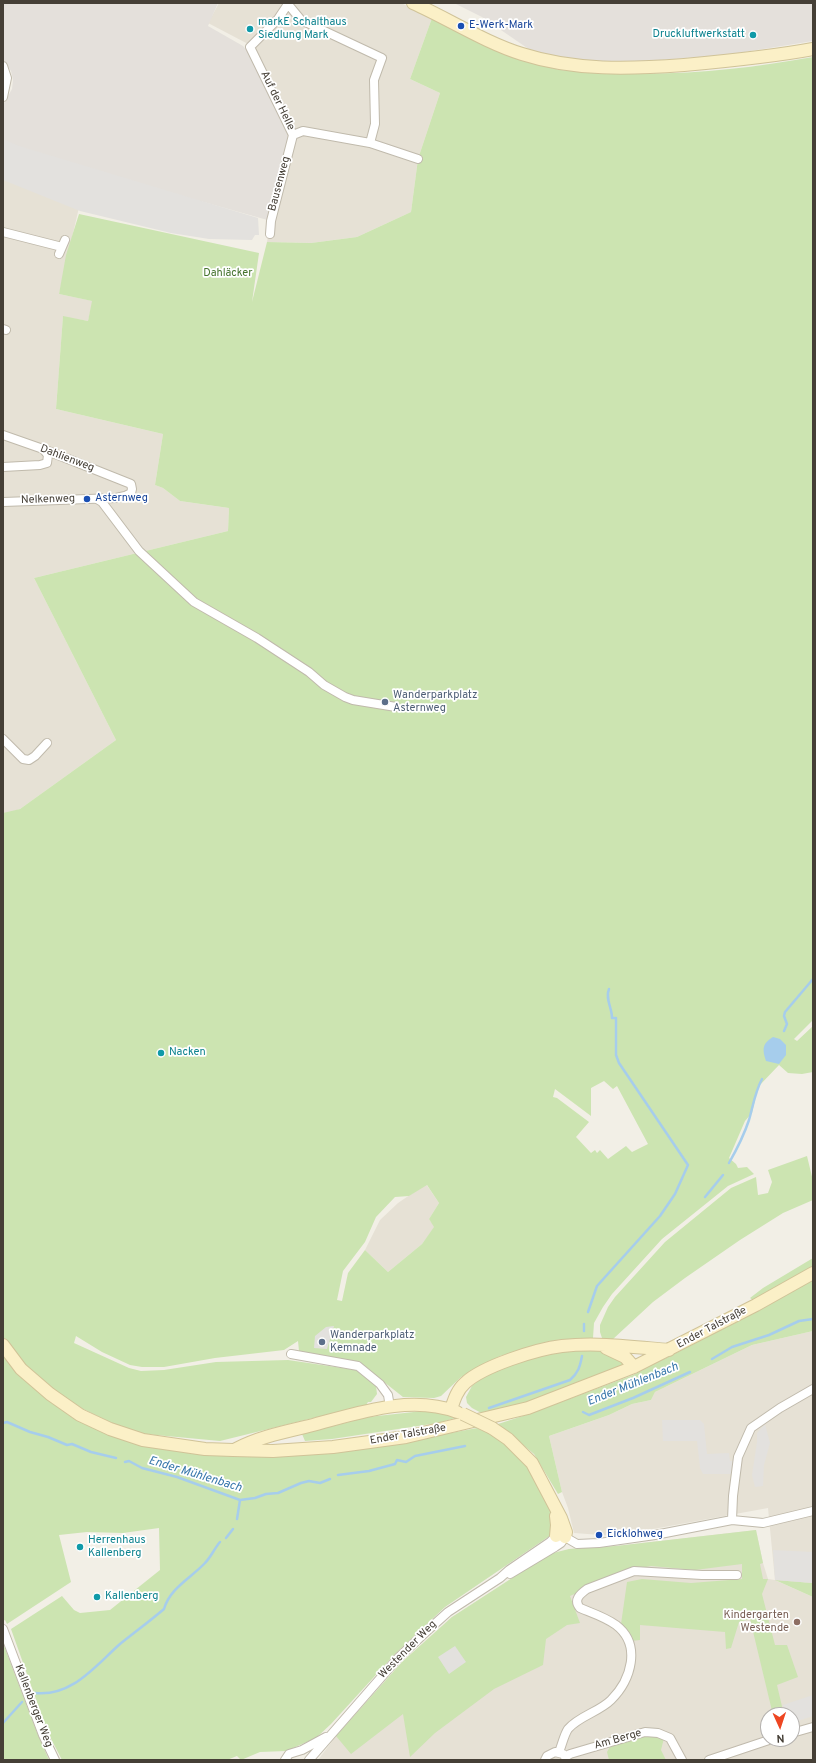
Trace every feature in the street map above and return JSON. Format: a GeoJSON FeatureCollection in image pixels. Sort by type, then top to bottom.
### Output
{"type":"FeatureCollection","features":[{"type":"Feature","properties":{"kind":"main road"},"geometry":{"type":"LineString","coordinates":[[412,3],[485,39],[522,54],[572,65],[596,67],[663,66],[726,62],[813,49]]}},
{"type":"Feature","properties":{"kind":"main road","name":"Ender Talstraße"},"geometry":{"type":"LineString","coordinates":[[3,1345],[22,1369],[50,1394],[80,1415],[110,1429],[144,1440],[205,1449],[273,1451],[333,1447],[406,1437],[528,1408],[634,1368],[756,1305],[813,1272]]}},
{"type":"Feature","properties":{"kind":"main road"},"geometry":{"type":"LineString","coordinates":[[450,1409],[454,1397],[465,1382],[490,1367],[527,1353],[561,1346],[599,1345],[670,1350]]}},
{"type":"Feature","properties":{"kind":"main road"},"geometry":{"type":"LineString","coordinates":[[599,1345],[625,1357],[634,1368]]}},
{"type":"Feature","properties":{"kind":"main road"},"geometry":{"type":"LineString","coordinates":[[233,1450],[259,1439],[390,1406],[421,1405],[450,1409],[492,1428],[508,1439],[532,1463],[549,1492],[564,1526],[566,1532],[560,1536]]}},
{"type":"Feature","properties":{"kind":"street","name":"Auf der Helle"},"geometry":{"type":"LineString","coordinates":[[370,143],[375,124],[374,80],[382,58],[301,20],[287,4],[278,19],[250,47],[293,135],[303,131],[370,143],[418,160]]}},
{"type":"Feature","properties":{"kind":"street"},"geometry":{"type":"LineString","coordinates":[[3,66],[7,78],[3,97]]}},
{"type":"Feature","properties":{"kind":"street","name":"Bausenweg"},"geometry":{"type":"LineString","coordinates":[[270,234],[271,221],[293,135]]}},
{"type":"Feature","properties":{"kind":"street"},"geometry":{"type":"LineString","coordinates":[[3,232],[62,247]]}},
{"type":"Feature","properties":{"kind":"street","name":"Dahlienweg"},"geometry":{"type":"LineString","coordinates":[[3,435],[43,449],[131,484]]}},
{"type":"Feature","properties":{"kind":"street"},"geometry":{"type":"LineString","coordinates":[[3,467],[40,465],[47,463],[48,455],[43,449]]}},
{"type":"Feature","properties":{"kind":"street","name":"Nelkenweg"},"geometry":{"type":"LineString","coordinates":[[3,502],[96,499],[126,496],[131,493],[131,484]]}},
{"type":"Feature","properties":{"kind":"street"},"geometry":{"type":"LineString","coordinates":[[96,499],[102,502],[139,551],[194,602],[257,638],[310,672],[324,685],[345,697],[353,700],[396,707]]}},
{"type":"Feature","properties":{"kind":"street"},"geometry":{"type":"LineString","coordinates":[[3,739],[23,758],[29,760],[35,756],[47,743]]}},
{"type":"Feature","properties":{"kind":"street"},"geometry":{"type":"LineString","coordinates":[[291,1354],[358,1366],[380,1384],[388,1395],[390,1406]]}},
{"type":"Feature","properties":{"kind":"street"},"geometry":{"type":"LineString","coordinates":[[732,1520],[733,1496],[738,1458],[751,1428],[780,1408],[813,1389]]}},
{"type":"Feature","properties":{"kind":"street"},"geometry":{"type":"LineString","coordinates":[[560,1536],[576,1544],[599,1543],[655,1535],[732,1520],[763,1523],[813,1511]]}},
{"type":"Feature","properties":{"kind":"street","name":"Westender Weg"},"geometry":{"type":"LineString","coordinates":[[308,1760],[398,1658],[448,1612],[500,1578],[512,1574],[539,1558],[561,1543],[560,1536]]}},
{"type":"Feature","properties":{"kind":"street"},"geometry":{"type":"LineString","coordinates":[[564,1756],[567,1731],[573,1725],[611,1700],[622,1686],[631,1668],[632,1655],[625,1634],[616,1625],[604,1618],[580,1608],[577,1604],[580,1594],[587,1589],[634,1571],[702,1575],[737,1574]]}},
{"type":"Feature","properties":{"kind":"street","name":"Kallenberger Weg"},"geometry":{"type":"LineString","coordinates":[[3,1629],[43,1735],[55,1760]]}},
{"type":"Feature","properties":{"kind":"street"},"geometry":{"type":"LineString","coordinates":[[800,1731],[813,1727]]}},
{"type":"Feature","properties":{"kind":"street","name":"Am Berge"},"geometry":{"type":"LineString","coordinates":[[545,1760],[550,1753],[564,1756],[646,1732],[658,1733],[670,1738],[682,1760]]}},
{"type":"Feature","properties":{"kind":"street","name":"Westender Weg"},"geometry":{"type":"LineString","coordinates":[[285,1760],[289,1754],[329,1736]]}},
{"type":"Feature","properties":{"kind":"street"},"geometry":{"type":"LineString","coordinates":[[709,1760],[760,1743]]}},
{"type":"Feature","properties":{"kind":"street"},"geometry":{"type":"LineString","coordinates":[[296,1752],[303,1754],[308,1760]]}},
{"type":"Feature","properties":{"kind":"shaded area"},"geometry":{"type":"Polygon","coordinates":[[[3,3],[218,3],[208,26],[243,46],[249,53],[293,135],[271,221],[3,146],[3,105],[12,89],[13,80],[11,71],[3,59],[3,3]]]}},
{"type":"Feature","properties":{"kind":"shaded area"},"geometry":{"type":"Polygon","coordinates":[[[219,3],[401,3],[432,18],[410,79],[440,93],[418,159],[411,212],[357,237],[311,243],[267,242],[271,221],[250,45],[208,23],[219,3]]]}},
{"type":"Feature","properties":{"kind":"shaded area"},"geometry":{"type":"Polygon","coordinates":[[[454,3],[813,3],[813,41],[726,55],[621,63],[576,61],[533,52],[482,17],[454,3]]]}},
{"type":"Feature","properties":{"kind":"shaded area"},"geometry":{"type":"Polygon","coordinates":[[[3,139],[19,146],[258,218],[259,235],[255,235],[252,240],[209,239],[171,233],[80,211],[3,180],[3,139]]]}},
{"type":"Feature","properties":{"kind":"shaded area"},"geometry":{"type":"Polygon","coordinates":[[[3,170],[80,203],[59,294],[93,301],[88,321],[63,317],[56,409],[163,434],[155,485],[163,488],[180,501],[229,508],[228,531],[34,578],[116,740],[20,809],[3,815],[3,170]]]}},
{"type":"Feature","properties":{"kind":"shaded area"},"geometry":{"type":"Polygon","coordinates":[[[426,1184],[439,1203],[429,1219],[435,1227],[422,1244],[388,1272],[365,1250],[380,1220],[398,1203],[426,1184]]]}},
{"type":"Feature","properties":{"kind":"shaded area","name":"Wanderparkplatz Kemnade"},"geometry":{"type":"Polygon","coordinates":[[[334,1326],[327,1349],[314,1348],[315,1336],[326,1327],[334,1326]]]}},
{"type":"Feature","properties":{"kind":"shaded area"},"geometry":{"type":"Polygon","coordinates":[[[813,1331],[813,1583],[777,1581],[813,1597],[813,1760],[318,1760],[336,1736],[402,1662],[452,1617],[569,1549],[616,1546],[756,1530],[768,1579],[775,1580],[768,1508],[615,1536],[574,1533],[568,1508],[562,1492],[549,1436],[609,1415],[632,1404],[651,1400],[655,1392],[752,1345],[813,1331]]]}},
{"type":"Feature","properties":{"kind":"shaded area"},"geometry":{"type":"Polygon","coordinates":[[[662,1420],[700,1420],[704,1424],[707,1454],[729,1453],[730,1461],[738,1461],[736,1474],[703,1474],[700,1468],[697,1441],[663,1441],[662,1420]]]}},
{"type":"Feature","properties":{"kind":"shaded area"},"geometry":{"type":"Polygon","coordinates":[[[765,1424],[770,1443],[764,1465],[763,1486],[755,1487],[752,1475],[757,1433],[765,1424]]]}},
{"type":"Feature","properties":{"kind":"shaded area"},"geometry":{"type":"Polygon","coordinates":[[[773,1550],[813,1552],[813,1583],[775,1580],[773,1550]]]}},
{"type":"Feature","properties":{"kind":"shaded area"},"geometry":{"type":"Polygon","coordinates":[[[455,1646],[466,1662],[449,1674],[438,1657],[455,1646]]]}},
{"type":"Feature","properties":{"kind":"shaded area"},"geometry":{"type":"Polygon","coordinates":[[[813,1695],[813,1716],[800,1720],[800,1707],[784,1707],[783,1705],[813,1695]]]}},
{"type":"Feature","properties":{"kind":"green space","name":"Dahläcker"},"geometry":{"type":"Polygon","coordinates":[[[432,18],[508,53],[540,65],[566,71],[652,74],[679,73],[760,66],[813,57],[813,1020],[794,1039],[797,1041],[813,1026],[813,1072],[802,1074],[788,1073],[779,1065],[758,1087],[752,1113],[745,1121],[729,1158],[738,1168],[747,1167],[754,1174],[728,1186],[662,1239],[612,1294],[594,1323],[593,1338],[556,1340],[500,1356],[461,1377],[441,1396],[434,1398],[403,1397],[360,1363],[299,1351],[298,1341],[284,1350],[215,1358],[164,1367],[142,1367],[130,1365],[102,1352],[76,1336],[74,1343],[129,1368],[141,1371],[164,1370],[216,1362],[288,1360],[356,1370],[376,1386],[377,1394],[371,1402],[368,1402],[366,1405],[220,1441],[145,1434],[112,1423],[83,1409],[53,1390],[24,1366],[3,1337],[3,813],[20,809],[116,740],[34,578],[228,531],[229,508],[180,501],[163,488],[155,485],[163,434],[56,409],[63,316],[88,321],[92,301],[59,294],[66,255],[79,214],[259,253],[252,302],[267,242],[311,243],[357,237],[411,212],[418,159],[440,93],[410,79],[432,18]],[[604,1081],[591,1088],[591,1116],[555,1089],[553,1097],[557,1098],[589,1122],[576,1137],[591,1153],[595,1150],[597,1153],[600,1150],[608,1159],[626,1146],[632,1152],[648,1144],[617,1086],[613,1089],[604,1081]],[[427,1185],[409,1196],[395,1197],[376,1217],[365,1242],[343,1271],[337,1300],[342,1301],[348,1273],[365,1250],[388,1272],[422,1244],[434,1227],[429,1219],[439,1203],[427,1185]]]}},
{"type":"Feature","properties":{"kind":"green space"},"geometry":{"type":"Polygon","coordinates":[[[807,1156],[813,1181],[813,1200],[783,1213],[740,1240],[685,1278],[653,1302],[612,1340],[602,1338],[600,1325],[608,1307],[615,1297],[665,1242],[731,1188],[756,1177],[758,1195],[768,1193],[772,1182],[768,1170],[807,1156]]]}},
{"type":"Feature","properties":{"kind":"green space"},"geometry":{"type":"Polygon","coordinates":[[[813,1258],[813,1267],[754,1301],[750,1298],[763,1288],[813,1258]]]}},
{"type":"Feature","properties":{"kind":"green space"},"geometry":{"type":"Polygon","coordinates":[[[813,1280],[813,1331],[752,1345],[655,1392],[651,1400],[632,1404],[609,1415],[549,1436],[562,1492],[558,1494],[534,1454],[498,1424],[633,1375],[760,1310],[813,1280]]]}},
{"type":"Feature","properties":{"kind":"green space"},"geometry":{"type":"Polygon","coordinates":[[[557,1351],[603,1351],[629,1364],[526,1403],[485,1415],[472,1408],[467,1403],[466,1397],[472,1386],[485,1375],[502,1366],[557,1351]]]}},
{"type":"Feature","properties":{"kind":"green space"},"geometry":{"type":"Polygon","coordinates":[[[3,1353],[18,1374],[141,1445],[333,1451],[477,1428],[504,1443],[525,1463],[552,1513],[551,1535],[445,1607],[394,1655],[331,1724],[316,1738],[286,1751],[260,1752],[241,1760],[237,1756],[227,1760],[62,1760],[48,1733],[11,1629],[62,1596],[74,1610],[80,1613],[110,1610],[160,1570],[159,1528],[123,1533],[87,1532],[59,1535],[71,1582],[7,1624],[5,1620],[3,1621],[3,1353]]]}},
{"type":"Feature","properties":{"kind":"green space"},"geometry":{"type":"Polygon","coordinates":[[[423,1411],[450,1414],[455,1418],[438,1423],[332,1439],[305,1441],[302,1434],[368,1417],[423,1411]]]}},
{"type":"Feature","properties":{"kind":"green space"},"geometry":{"type":"Polygon","coordinates":[[[756,1530],[763,1563],[760,1564],[763,1579],[768,1579],[762,1594],[775,1645],[787,1645],[798,1677],[777,1685],[782,1707],[771,1707],[750,1619],[739,1622],[731,1648],[726,1649],[725,1632],[640,1625],[640,1640],[631,1641],[626,1629],[621,1624],[627,1582],[642,1579],[691,1583],[742,1579],[742,1564],[695,1570],[651,1566],[622,1572],[570,1596],[580,1623],[567,1625],[546,1639],[543,1665],[494,1689],[435,1733],[410,1757],[403,1714],[351,1754],[336,1736],[402,1662],[452,1617],[549,1554],[569,1549],[616,1546],[756,1530]]]}},
{"type":"Feature","properties":{"kind":"green space"},"geometry":{"type":"Polygon","coordinates":[[[775,1580],[813,1583],[813,1597],[775,1580]]]}},
{"type":"Feature","properties":{"kind":"green space"},"geometry":{"type":"Polygon","coordinates":[[[3,1643],[38,1735],[49,1760],[3,1760],[3,1643]]]}},
{"type":"Feature","properties":{"kind":"green space"},"geometry":{"type":"Polygon","coordinates":[[[646,1735],[664,1738],[661,1750],[666,1760],[609,1760],[607,1752],[611,1745],[646,1735]]]}},
{"type":"Feature","properties":{"kind":"water"},"geometry":{"type":"Polygon","coordinates":[[[773,1037],[780,1039],[786,1045],[786,1055],[779,1064],[766,1061],[764,1053],[765,1045],[773,1037]]]}},
{"type":"Feature","properties":{"kind":"waterway"},"geometry":{"type":"LineString","coordinates":[[784,1031],[787,1024],[784,1016],[785,1012],[813,979]]}},
{"type":"Feature","properties":{"kind":"waterway"},"geometry":{"type":"LineString","coordinates":[[588,1312],[597,1286],[660,1216],[675,1194],[688,1165],[619,1063],[616,1055],[616,1018],[612,1018],[608,1000],[609,989]]}},
{"type":"Feature","properties":{"kind":"waterway"},"geometry":{"type":"LineString","coordinates":[[729,1163],[745,1131],[762,1079]]}},
{"type":"Feature","properties":{"kind":"waterway"},"geometry":{"type":"LineString","coordinates":[[705,1197],[723,1175]]}},
{"type":"Feature","properties":{"kind":"waterway","name":"Ender Mühlenbach"},"geometry":{"type":"LineString","coordinates":[[712,1359],[732,1347],[769,1335],[799,1321],[813,1319]]}},
{"type":"Feature","properties":{"kind":"waterway"},"geometry":{"type":"LineString","coordinates":[[584,1324],[584,1331]]}},
{"type":"Feature","properties":{"kind":"waterway"},"geometry":{"type":"LineString","coordinates":[[489,1408],[570,1380],[578,1370],[582,1356]]}},
{"type":"Feature","properties":{"kind":"waterway","name":"Ender Mühlenbach"},"geometry":{"type":"LineString","coordinates":[[583,1412],[589,1415],[633,1398],[690,1372]]}},
{"type":"Feature","properties":{"kind":"waterway","name":"Ender Mühlenbach"},"geometry":{"type":"LineString","coordinates":[[3,1423],[7,1422],[67,1445],[72,1444],[91,1452],[116,1458]]}},
{"type":"Feature","properties":{"kind":"waterway","name":"Ender Mühlenbach"},"geometry":{"type":"LineString","coordinates":[[338,1475],[369,1471],[395,1464],[397,1460],[406,1462],[415,1456],[465,1446]]}},
{"type":"Feature","properties":{"kind":"waterway","name":"Ender Mühlenbach"},"geometry":{"type":"LineString","coordinates":[[125,1462],[129,1461],[142,1468],[177,1477],[240,1500],[278,1493],[309,1481],[320,1483],[330,1479]]}},
{"type":"Feature","properties":{"kind":"waterway"},"geometry":{"type":"LineString","coordinates":[[237,1519],[240,1500]]}},
{"type":"Feature","properties":{"kind":"waterway"},"geometry":{"type":"LineString","coordinates":[[226,1538],[233,1529]]}},
{"type":"Feature","properties":{"kind":"waterway"},"geometry":{"type":"LineString","coordinates":[[35,1693],[48,1693],[60,1690],[72,1685],[92,1670],[120,1644],[164,1609],[171,1595],[176,1589],[205,1563],[220,1542]]}},
{"type":"Feature","properties":{"kind":"waterway"},"geometry":{"type":"LineString","coordinates":[[3,1723],[22,1702]]}},
{"type":"Feature","properties":{"kind":"place","name":"E-Werk-Mark"},"geometry":{"type":"Point","coordinates":[461,26]}},
{"type":"Feature","properties":{"kind":"place","name":"markE Schalthaus Siedlung Mark"},"geometry":{"type":"Point","coordinates":[250,29]}},
{"type":"Feature","properties":{"kind":"place","name":"Druckluftwerkstatt"},"geometry":{"type":"Point","coordinates":[753,35]}},
{"type":"Feature","properties":{"kind":"place","name":"Asternweg"},"geometry":{"type":"Point","coordinates":[87,499]}},
{"type":"Feature","properties":{"kind":"place","name":"Wanderparkplatz Asternweg"},"geometry":{"type":"Point","coordinates":[385,702]}},
{"type":"Feature","properties":{"kind":"place","name":"Nacken"},"geometry":{"type":"Point","coordinates":[161,1053]}},
{"type":"Feature","properties":{"kind":"place","name":"Wanderparkplatz Kemnade"},"geometry":{"type":"Point","coordinates":[322,1342]}},
{"type":"Feature","properties":{"kind":"place","name":"Eicklohweg"},"geometry":{"type":"Point","coordinates":[599,1535]}},
{"type":"Feature","properties":{"kind":"place","name":"Herrenhaus Kallenberg"},"geometry":{"type":"Point","coordinates":[80,1547]}},
{"type":"Feature","properties":{"kind":"place","name":"Kallenberg"},"geometry":{"type":"Point","coordinates":[97,1597]}},
{"type":"Feature","properties":{"kind":"place","name":"Kindergarten Westende"},"geometry":{"type":"Point","coordinates":[797,1622]}}]}
